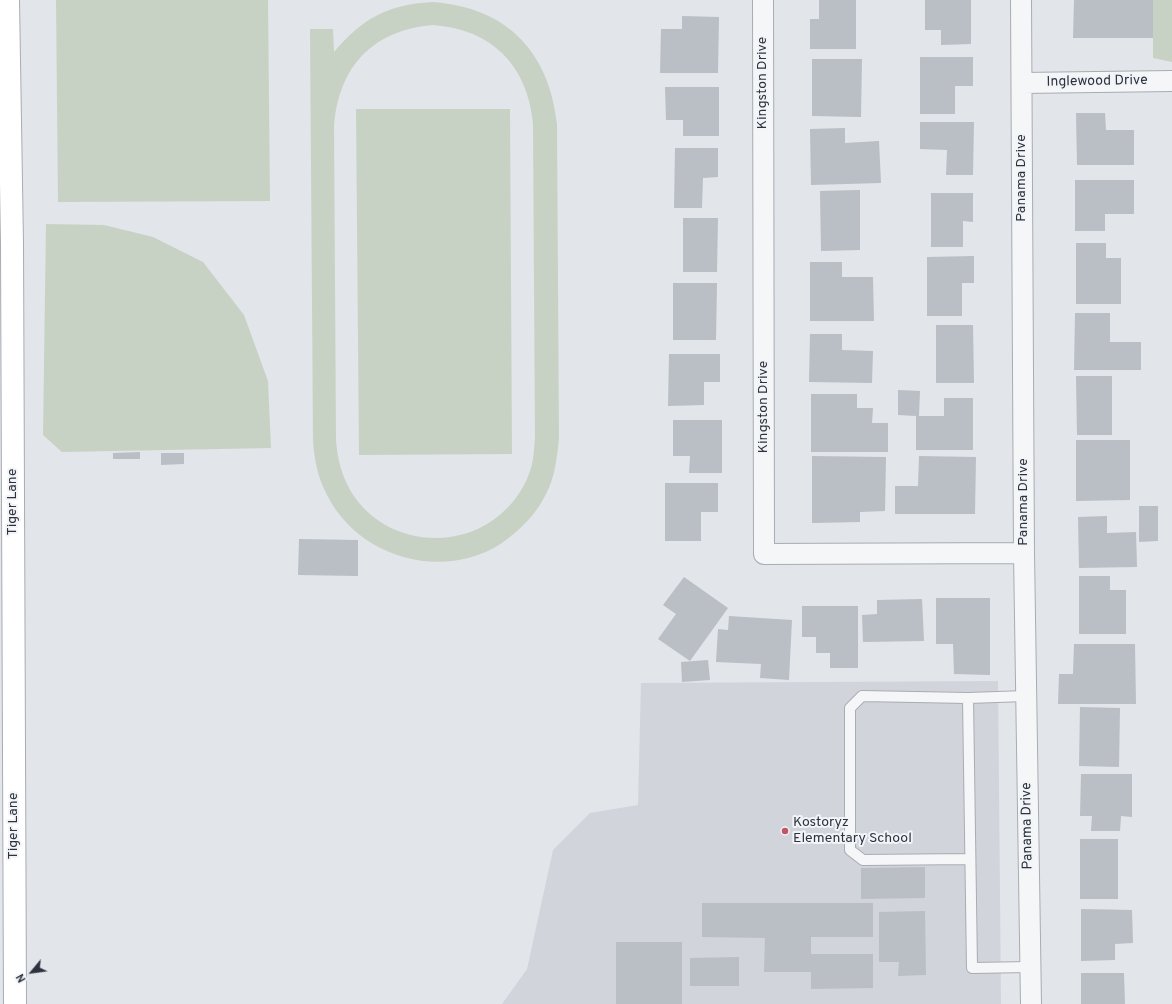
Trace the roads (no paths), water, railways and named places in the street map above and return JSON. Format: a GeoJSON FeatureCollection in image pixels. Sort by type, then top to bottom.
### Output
{"type":"FeatureCollection","features":[{"type":"Feature","properties":{"kind":"street","name":"Tiger Lane"},"geometry":{"type":"LineString","coordinates":[[8,0],[6,244],[15,1004]]}},
{"type":"Feature","properties":{"kind":"street","name":"Kingston Drive"},"geometry":{"type":"LineString","coordinates":[[763,0],[764,554],[1024,553]]}},
{"type":"Feature","properties":{"kind":"street","name":"Panama Drive"},"geometry":{"type":"LineString","coordinates":[[1021,0],[1024,553],[1031,1004]]}},
{"type":"Feature","properties":{"kind":"street","name":"Inglewood Drive"},"geometry":{"type":"LineString","coordinates":[[1022,83],[1172,81]]}},
{"type":"Feature","properties":{"kind":"lane"},"geometry":{"type":"LineString","coordinates":[[970,859],[863,860],[850,850],[850,708],[862,696],[968,698],[1026,696]]}},
{"type":"Feature","properties":{"kind":"lane"},"geometry":{"type":"LineString","coordinates":[[968,698],[972,968],[1030,967]]}},
{"type":"Feature","properties":{"kind":"place","name":"Kostoryz Elementary School"},"geometry":{"type":"Point","coordinates":[785,831]}}]}
